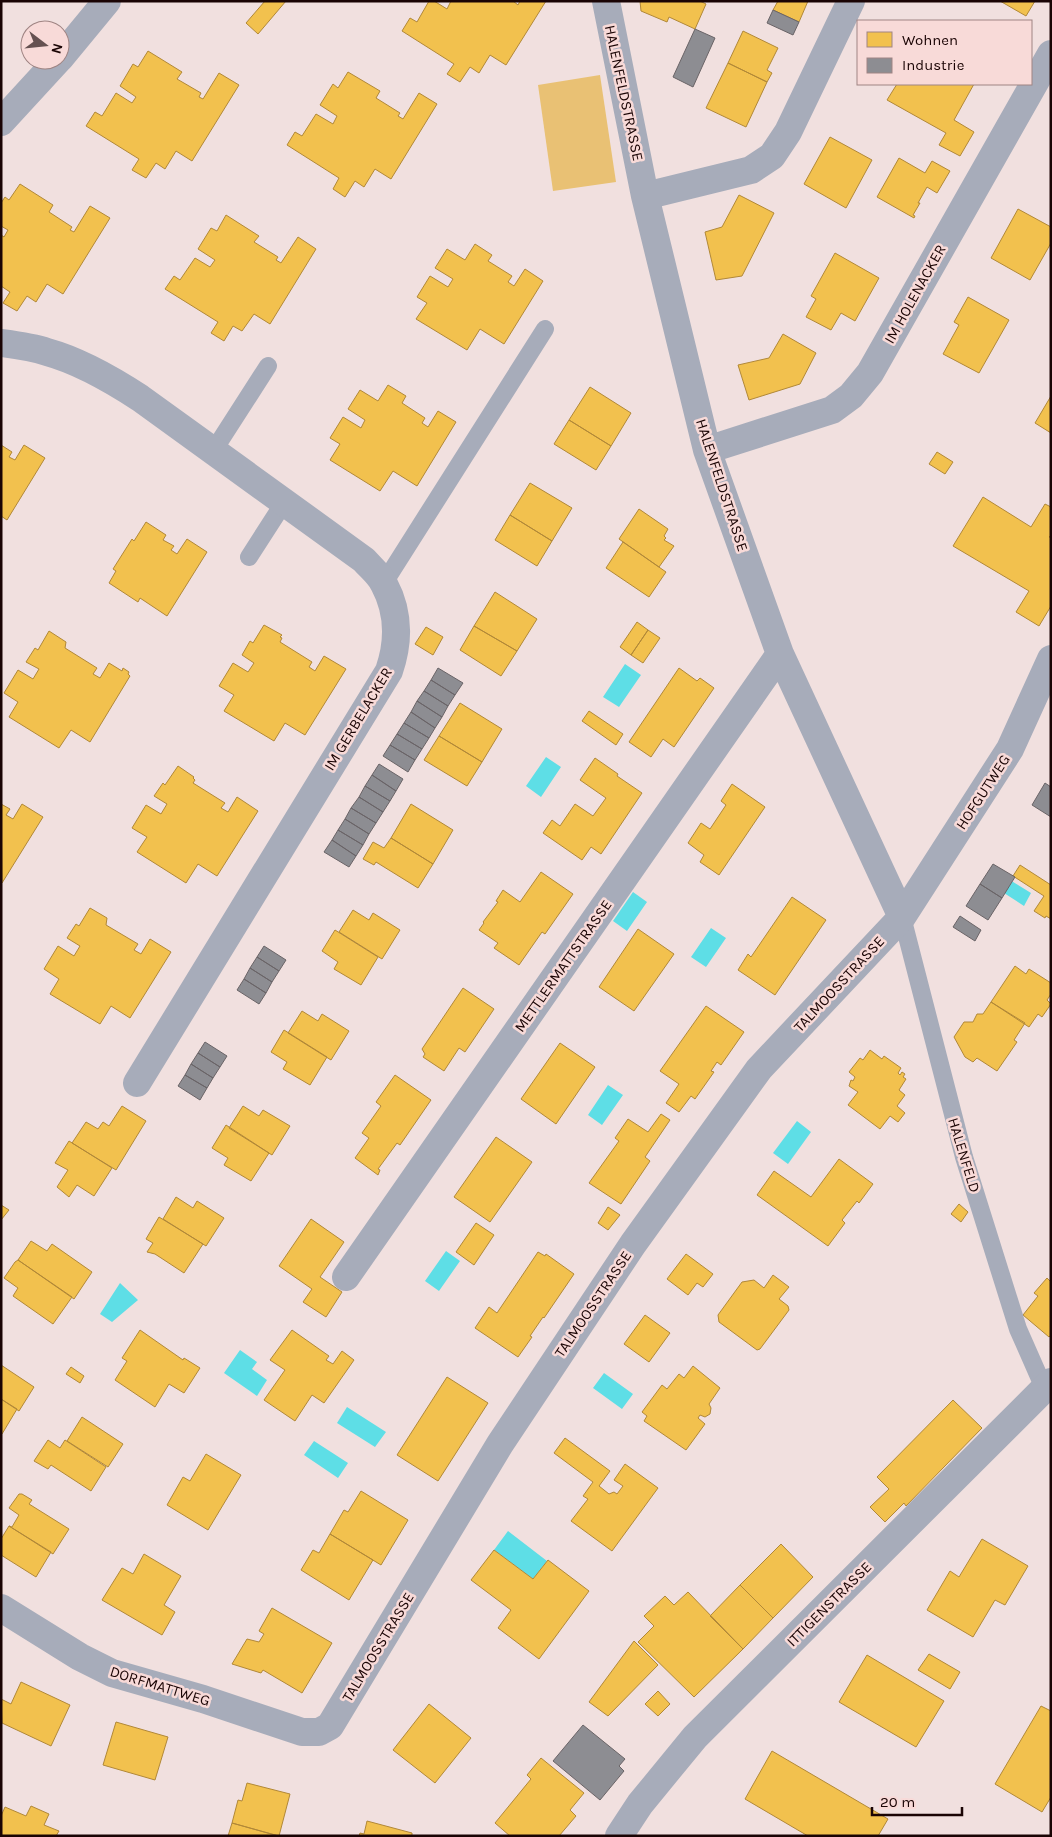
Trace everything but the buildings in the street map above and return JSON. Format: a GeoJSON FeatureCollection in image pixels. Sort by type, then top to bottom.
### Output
{"type":"FeatureCollection","features":[{"type":"Feature","properties":{"kind":"street"},"geometry":{"type":"LineString","coordinates":[[70,46],[107,1]]}},
{"type":"Feature","properties":{"kind":"street","name":"HALENFELDSTRASSE"},"geometry":{"type":"LineString","coordinates":[[606,1],[645,196],[707,450],[780,654],[902,917]]}},
{"type":"Feature","properties":{"kind":"street"},"geometry":{"type":"LineString","coordinates":[[645,196],[751,170],[772,156],[788,132],[852,1]]}},
{"type":"Feature","properties":{"kind":"street","name":"IM HOLENACKER"},"geometry":{"type":"LineString","coordinates":[[707,450],[832,410],[851,396],[870,373],[1051,54]]}},
{"type":"Feature","properties":{"kind":"street"},"geometry":{"type":"LineString","coordinates":[[1,122],[49,70]]}},
{"type":"Feature","properties":{"kind":"street","name":"IM GERBELACKER"},"geometry":{"type":"LineString","coordinates":[[1,343],[46,352],[104,376],[140,398],[285,501],[364,560],[384,583],[394,608],[397,633],[394,656],[389,671],[137,1083]]}},
{"type":"Feature","properties":{"kind":"street","name":"METTLERMATTSTRASSE"},"geometry":{"type":"LineString","coordinates":[[346,1277],[780,654]]}},
{"type":"Feature","properties":{"kind":"street","name":"HOFGUTWEG"},"geometry":{"type":"LineString","coordinates":[[902,917],[1010,749],[1051,659]]}},
{"type":"Feature","properties":{"kind":"street","name":"TALMOOSSTRASSE"},"geometry":{"type":"LineString","coordinates":[[330,1726],[500,1444],[633,1244],[759,1069],[902,917]]}},
{"type":"Feature","properties":{"kind":"street","name":"ITTIGENSTRASSE"},"geometry":{"type":"LineString","coordinates":[[619,1836],[640,1804],[695,1737],[1048,1385]]}},
{"type":"Feature","properties":{"kind":"street","name":"DORFMATTWEG"},"geometry":{"type":"LineString","coordinates":[[1,1608],[80,1657],[112,1673],[203,1699],[302,1732],[319,1732],[330,1726]]}},
{"type":"Feature","properties":{"kind":"lane"},"geometry":{"type":"LineString","coordinates":[[384,583],[545,329]]}},
{"type":"Feature","properties":{"kind":"lane"},"geometry":{"type":"LineString","coordinates":[[214,450],[268,366]]}},
{"type":"Feature","properties":{"kind":"lane"},"geometry":{"type":"LineString","coordinates":[[249,557],[285,501]]}},
{"type":"Feature","properties":{"kind":"lane","name":"HALENFELD"},"geometry":{"type":"LineString","coordinates":[[902,917],[964,1158],[1018,1329],[1048,1385]]}},
{"type":"Feature","properties":{"kind":"shaded area"},"geometry":{"type":"Polygon","coordinates":[[[600,75],[616,182],[553,191],[538,85],[600,75]]]}},
{"type":"Feature","properties":{"kind":"water"},"geometry":{"type":"Polygon","coordinates":[[[625,664],[641,675],[619,707],[603,697],[625,664]]]}},
{"type":"Feature","properties":{"kind":"water"},"geometry":{"type":"Polygon","coordinates":[[[546,757],[561,767],[541,797],[526,786],[546,757]]]}},
{"type":"Feature","properties":{"kind":"water"},"geometry":{"type":"Polygon","coordinates":[[[997,872],[1031,893],[1024,906],[990,884],[997,872]]]}},
{"type":"Feature","properties":{"kind":"water"},"geometry":{"type":"Polygon","coordinates":[[[633,892],[647,902],[627,931],[613,921],[633,892]]]}},
{"type":"Feature","properties":{"kind":"water"},"geometry":{"type":"Polygon","coordinates":[[[711,928],[726,938],[706,967],[691,957],[711,928]]]}},
{"type":"Feature","properties":{"kind":"water"},"geometry":{"type":"Polygon","coordinates":[[[608,1085],[623,1095],[602,1125],[588,1115],[608,1085]]]}},
{"type":"Feature","properties":{"kind":"water"},"geometry":{"type":"Polygon","coordinates":[[[797,1121],[811,1132],[788,1164],[773,1153],[797,1121]]]}},
{"type":"Feature","properties":{"kind":"water"},"geometry":{"type":"Polygon","coordinates":[[[446,1251],[460,1261],[439,1291],[425,1281],[446,1251]]]}},
{"type":"Feature","properties":{"kind":"water"},"geometry":{"type":"Polygon","coordinates":[[[120,1283],[138,1300],[112,1322],[100,1314],[120,1283]]]}},
{"type":"Feature","properties":{"kind":"water"},"geometry":{"type":"Polygon","coordinates":[[[240,1350],[257,1362],[252,1369],[267,1380],[257,1396],[224,1373],[240,1350]]]}},
{"type":"Feature","properties":{"kind":"water"},"geometry":{"type":"Polygon","coordinates":[[[604,1373],[633,1394],[622,1409],[593,1388],[604,1373]]]}},
{"type":"Feature","properties":{"kind":"water"},"geometry":{"type":"Polygon","coordinates":[[[347,1407],[386,1432],[375,1447],[337,1423],[347,1407]]]}},
{"type":"Feature","properties":{"kind":"water"},"geometry":{"type":"Polygon","coordinates":[[[314,1441],[348,1463],[338,1478],[304,1455],[314,1441]]]}},
{"type":"Feature","properties":{"kind":"water"},"geometry":{"type":"Polygon","coordinates":[[[508,1531],[547,1561],[533,1579],[494,1550],[508,1531]]]}}]}
